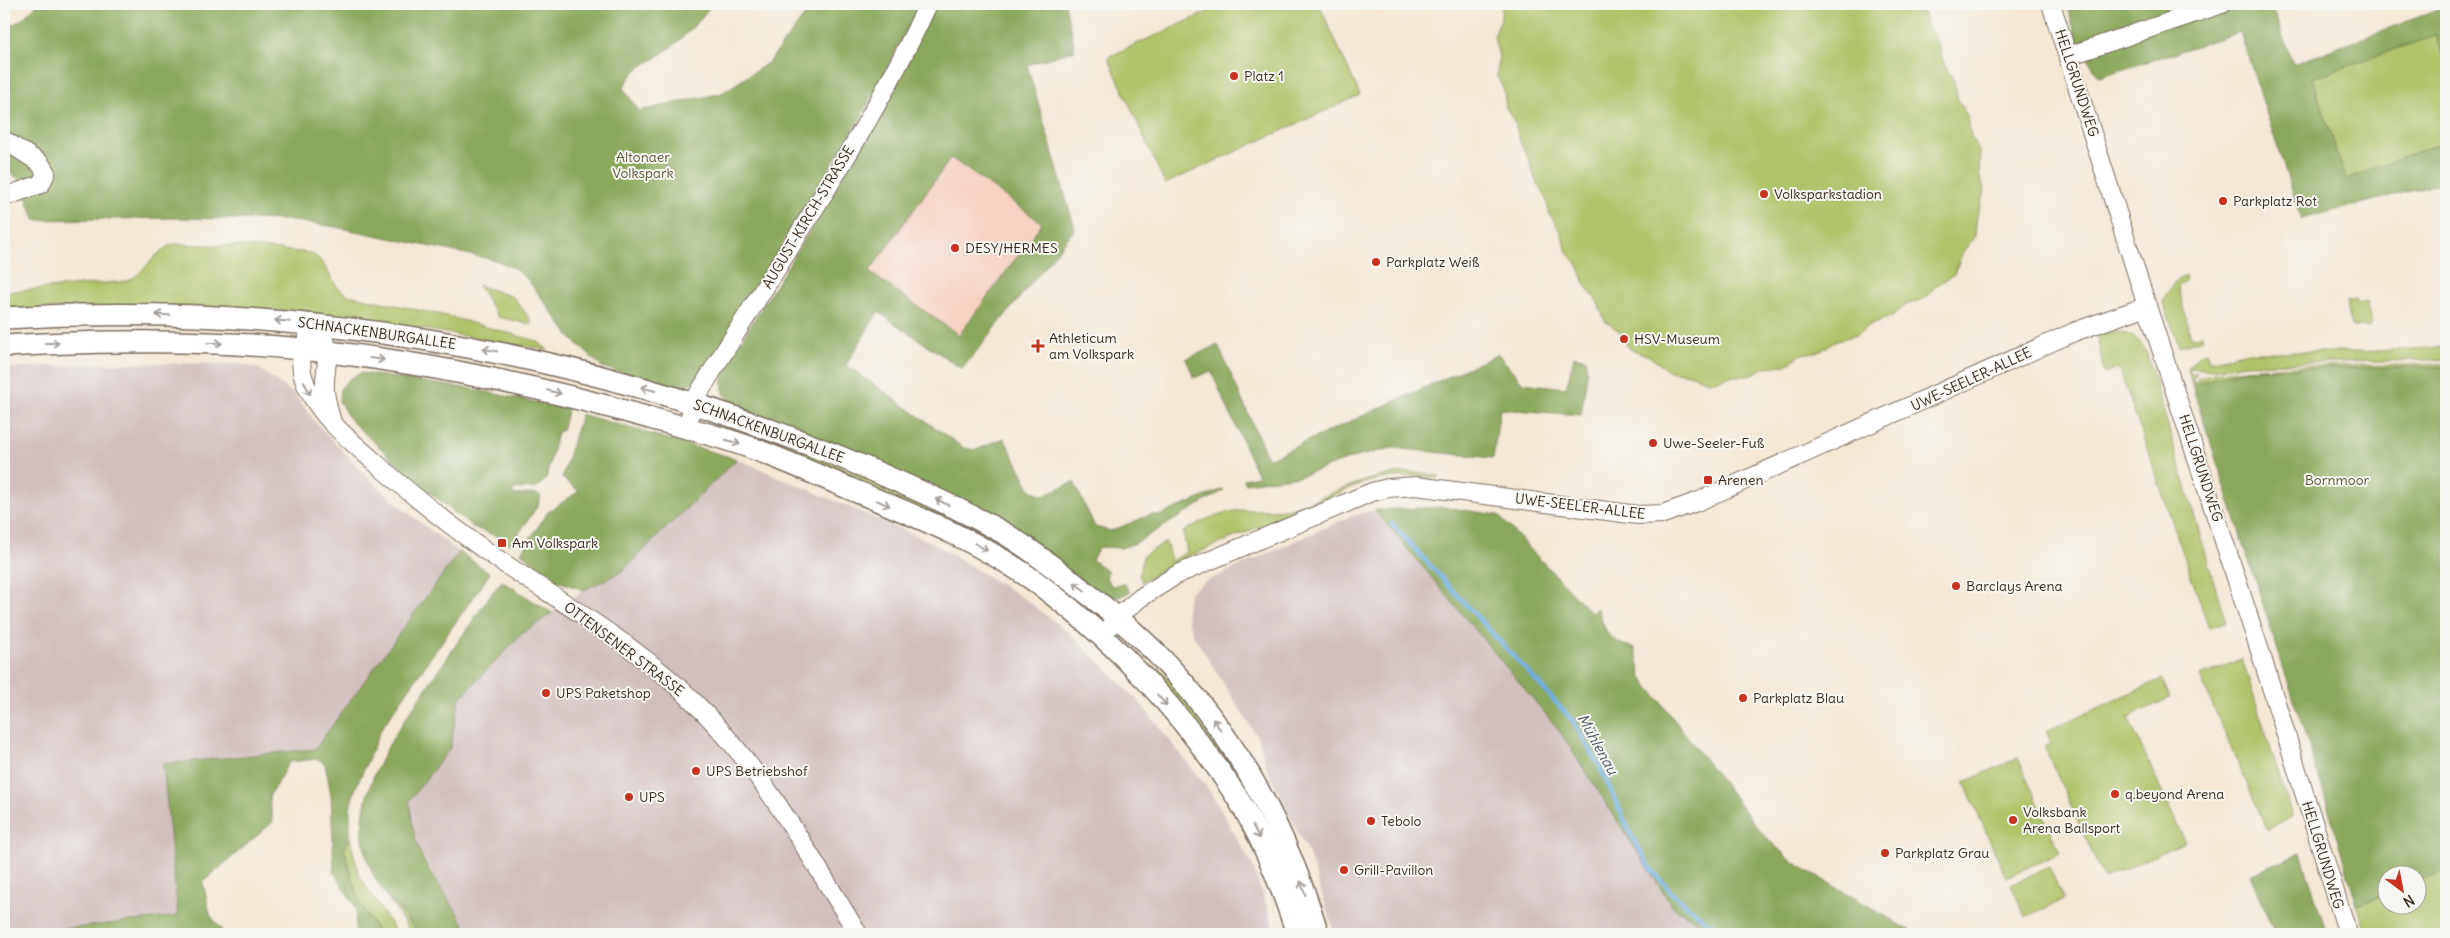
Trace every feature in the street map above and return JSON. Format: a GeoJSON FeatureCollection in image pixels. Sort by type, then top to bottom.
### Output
{"type":"FeatureCollection","features":[{"type":"Feature","properties":{"kind":"main road","name":"SCHNACKENBURGALLEE"},"geometry":{"type":"LineString","coordinates":[[4,318],[161,314],[317,324],[473,347],[552,363],[741,418],[866,468],[976,519],[1028,549],[1118,617],[1161,658],[1203,706],[1252,776],[1271,810],[1294,864],[1318,934]]}},
{"type":"Feature","properties":{"kind":"main road","name":"SCHNACKENBURGALLEE"},"geometry":{"type":"LineString","coordinates":[[4,346],[137,341],[220,343],[302,349],[402,362],[523,384],[747,446],[964,538],[1045,588],[1101,637],[1167,704],[1232,788],[1271,861],[1297,934]]}},
{"type":"Feature","properties":{"kind":"street","name":"AUGUST-KIRCH-STRASSE"},"geometry":{"type":"LineString","coordinates":[[686,428],[694,403],[871,114],[928,4]]}},
{"type":"Feature","properties":{"kind":"street","name":"HELLGRUNDWEG"},"geometry":{"type":"LineString","coordinates":[[2052,4],[2147,306],[2259,648],[2348,934]]}},
{"type":"Feature","properties":{"kind":"street"},"geometry":{"type":"LineString","coordinates":[[2068,56],[2222,4]]}},
{"type":"Feature","properties":{"kind":"street"},"geometry":{"type":"LineString","coordinates":[[4,140],[40,163],[46,173],[41,184],[4,197]]}},
{"type":"Feature","properties":{"kind":"street","name":"UWE-SEELER-ALLEE"},"geometry":{"type":"LineString","coordinates":[[1101,637],[1118,617],[1140,598],[1178,574],[1357,497],[1388,488],[1404,486],[1433,488],[1638,515],[1662,514],[1856,431],[2081,329],[2147,306]]}},
{"type":"Feature","properties":{"kind":"street"},"geometry":{"type":"LineString","coordinates":[[302,349],[307,336],[317,324]]}},
{"type":"Feature","properties":{"kind":"street","name":"OTTENSENER STRASSE"},"geometry":{"type":"LineString","coordinates":[[317,324],[326,340],[329,352],[325,393],[331,419]]}},
{"type":"Feature","properties":{"kind":"street","name":"OTTENSENER STRASSE"},"geometry":{"type":"LineString","coordinates":[[302,349],[302,370],[305,384],[312,397],[351,441],[443,521],[628,648],[676,685],[700,708],[740,752],[772,794],[858,934]]}},
{"type":"Feature","properties":{"kind":"shaded area","name":"DESY/HERMES"},"geometry":{"type":"Polygon","coordinates":[[[951,158],[1043,223],[959,336],[868,273],[951,158]]]}},
{"type":"Feature","properties":{"kind":"shaded area"},"geometry":{"type":"Polygon","coordinates":[[[139,363],[240,364],[258,368],[294,394],[318,425],[370,479],[404,510],[459,552],[315,749],[163,764],[178,916],[49,934],[4,934],[4,368],[139,363]]]}},
{"type":"Feature","properties":{"kind":"shaded area"},"geometry":{"type":"Polygon","coordinates":[[[737,459],[931,542],[1025,599],[1074,637],[1141,704],[1209,790],[1252,864],[1276,934],[469,934],[460,915],[444,895],[418,846],[409,801],[450,748],[460,698],[522,634],[584,590],[621,571],[737,459]]]}},
{"type":"Feature","properties":{"kind":"shaded area"},"geometry":{"type":"Polygon","coordinates":[[[1375,510],[1559,730],[1672,906],[1717,934],[1335,934],[1309,855],[1267,769],[1259,740],[1194,636],[1188,621],[1186,608],[1190,592],[1204,582],[1351,516],[1375,510]]]}},
{"type":"Feature","properties":{"kind":"green space","name":"Altonaer Volkspark"},"geometry":{"type":"Polygon","coordinates":[[[38,4],[712,4],[684,36],[670,48],[637,70],[628,80],[623,88],[639,111],[722,93],[768,63],[809,10],[811,4],[920,4],[866,109],[707,366],[693,382],[673,388],[602,367],[572,339],[528,280],[514,268],[495,260],[336,227],[288,220],[172,218],[35,220],[19,179],[4,168],[4,29],[21,20],[38,4]]]}},
{"type":"Feature","properties":{"kind":"green space"},"geometry":{"type":"Polygon","coordinates":[[[936,4],[1065,4],[1075,50],[1027,65],[1075,229],[962,369],[878,312],[846,365],[964,448],[976,450],[1004,438],[1031,490],[1043,495],[1074,482],[1095,527],[1111,531],[1152,514],[1158,516],[1223,489],[1136,543],[1121,548],[1099,547],[1092,560],[1108,571],[1106,578],[1112,586],[1124,583],[1130,592],[1119,597],[1108,596],[735,407],[728,400],[722,386],[724,372],[735,350],[833,194],[936,4]],[[951,158],[869,272],[959,335],[1042,223],[951,158]]]}},
{"type":"Feature","properties":{"kind":"green space","name":"Platz 1"},"geometry":{"type":"Polygon","coordinates":[[[1225,4],[1319,4],[1360,95],[1165,184],[1108,57],[1225,4]]]}},
{"type":"Feature","properties":{"kind":"green space","name":"Volksparkstadion"},"geometry":{"type":"Polygon","coordinates":[[[1502,4],[1920,4],[1929,28],[1938,44],[1944,64],[1954,81],[1958,100],[1968,117],[1971,136],[1980,154],[1979,174],[1985,192],[1977,215],[1975,236],[1962,254],[1954,274],[1936,286],[1924,299],[1906,305],[1891,317],[1871,324],[1857,335],[1837,340],[1821,351],[1802,354],[1786,365],[1766,367],[1749,376],[1730,376],[1711,382],[1689,374],[1668,371],[1649,356],[1630,349],[1619,331],[1605,321],[1598,303],[1586,286],[1578,265],[1567,251],[1560,230],[1550,215],[1545,196],[1535,179],[1529,159],[1520,142],[1515,123],[1506,107],[1504,91],[1497,76],[1499,57],[1494,37],[1501,18],[1502,4]]]}},
{"type":"Feature","properties":{"kind":"green space"},"geometry":{"type":"Polygon","coordinates":[[[2066,4],[2271,4],[2293,64],[2440,9],[2439,4],[2446,4],[2446,65],[2436,35],[2312,78],[2346,179],[2446,141],[2446,182],[2301,219],[2240,32],[2099,77],[2079,44],[2066,4]]]}},
{"type":"Feature","properties":{"kind":"green space"},"geometry":{"type":"Polygon","coordinates":[[[2436,35],[2446,65],[2446,141],[2346,179],[2312,78],[2436,35]]]}},
{"type":"Feature","properties":{"kind":"green space"},"geometry":{"type":"Polygon","coordinates":[[[173,244],[240,246],[311,253],[322,262],[337,286],[348,295],[447,316],[537,341],[548,350],[381,322],[295,312],[213,307],[4,309],[4,292],[127,281],[139,273],[160,252],[173,244]]]}},
{"type":"Feature","properties":{"kind":"green space"},"geometry":{"type":"Polygon","coordinates":[[[2185,275],[2186,280],[2178,287],[2191,338],[2202,335],[2203,339],[2179,346],[2163,302],[2174,283],[2185,275]]]}},
{"type":"Feature","properties":{"kind":"green space"},"geometry":{"type":"Polygon","coordinates":[[[478,285],[513,297],[531,320],[531,323],[528,324],[498,317],[478,285]]]}},
{"type":"Feature","properties":{"kind":"green space"},"geometry":{"type":"Polygon","coordinates":[[[2355,300],[2357,304],[2366,302],[2372,323],[2369,327],[2352,327],[2345,302],[2355,300]]]}},
{"type":"Feature","properties":{"kind":"green space"},"geometry":{"type":"Polygon","coordinates":[[[2109,332],[2121,332],[2135,338],[2146,351],[2226,623],[2209,628],[2119,368],[2104,374],[2097,336],[2109,332]]]}},
{"type":"Feature","properties":{"kind":"green space"},"geometry":{"type":"Polygon","coordinates":[[[1218,345],[1268,459],[1498,354],[1523,383],[1566,388],[1574,356],[1586,359],[1587,376],[1581,415],[1500,409],[1493,458],[1392,448],[1352,458],[1301,476],[1245,483],[1244,479],[1258,476],[1211,371],[1194,378],[1186,359],[1218,345]]]}},
{"type":"Feature","properties":{"kind":"green space"},"geometry":{"type":"Polygon","coordinates":[[[2446,347],[2446,359],[2434,360],[2245,364],[2213,370],[2189,368],[2190,373],[2197,373],[2192,380],[2193,383],[2207,375],[2245,369],[2192,385],[2188,367],[2200,354],[2206,352],[2209,361],[2248,352],[2356,352],[2446,347]]]}},
{"type":"Feature","properties":{"kind":"green space"},"geometry":{"type":"Polygon","coordinates":[[[2446,363],[2446,367],[2249,369],[2270,367],[2446,363]]]}},
{"type":"Feature","properties":{"kind":"green space","name":"Bornmoor"},"geometry":{"type":"Polygon","coordinates":[[[2446,367],[2446,871],[2428,878],[2428,866],[2378,866],[2378,897],[2357,905],[2323,790],[2192,385],[2246,369],[2446,367]]]}},
{"type":"Feature","properties":{"kind":"green space"},"geometry":{"type":"Polygon","coordinates":[[[361,373],[472,389],[568,409],[562,430],[557,433],[546,479],[537,488],[513,489],[513,495],[536,494],[541,496],[538,505],[511,545],[501,538],[473,527],[423,487],[350,420],[339,401],[340,389],[349,379],[361,373]]]}},
{"type":"Feature","properties":{"kind":"green space"},"geometry":{"type":"Polygon","coordinates":[[[581,414],[737,459],[621,572],[584,590],[552,579],[521,552],[548,512],[579,491],[562,478],[581,414]]]}},
{"type":"Feature","properties":{"kind":"green space"},"geometry":{"type":"Polygon","coordinates":[[[717,422],[780,440],[956,518],[956,520],[925,512],[721,428],[717,422]]]}},
{"type":"Feature","properties":{"kind":"green space"},"geometry":{"type":"Polygon","coordinates":[[[1415,472],[1440,476],[1439,478],[1409,476],[1389,478],[1360,484],[1178,561],[1142,582],[1139,574],[1143,556],[1166,542],[1171,561],[1187,552],[1183,532],[1212,517],[1235,511],[1287,509],[1367,480],[1398,473],[1415,472]]]}},
{"type":"Feature","properties":{"kind":"green space"},"geometry":{"type":"Polygon","coordinates":[[[1444,507],[1498,515],[1591,613],[1598,608],[1609,635],[1619,643],[1635,648],[1642,678],[1761,832],[1790,860],[1916,934],[1717,934],[1672,906],[1559,730],[1375,510],[1444,507]]]}},
{"type":"Feature","properties":{"kind":"green space"},"geometry":{"type":"Polygon","coordinates":[[[459,552],[490,573],[381,729],[355,790],[350,807],[350,838],[344,849],[360,904],[379,934],[355,934],[356,908],[334,872],[331,794],[325,764],[318,759],[289,762],[269,797],[273,822],[203,882],[210,915],[225,934],[19,934],[178,916],[163,764],[315,749],[459,552]]]}},
{"type":"Feature","properties":{"kind":"green space"},"geometry":{"type":"Polygon","coordinates":[[[502,581],[552,613],[522,634],[460,698],[450,748],[409,801],[415,836],[423,859],[469,934],[419,934],[380,886],[370,867],[364,842],[363,818],[368,794],[376,770],[401,726],[489,597],[502,581]]]}},
{"type":"Feature","properties":{"kind":"green space"},"geometry":{"type":"Polygon","coordinates":[[[2242,659],[2292,816],[2267,830],[2200,676],[2242,659]]]}},
{"type":"Feature","properties":{"kind":"green space"},"geometry":{"type":"Polygon","coordinates":[[[1159,668],[1197,711],[1261,809],[1289,887],[1152,675],[1159,668]]]}},
{"type":"Feature","properties":{"kind":"green space","name":"q.beyond Arena"},"geometry":{"type":"Polygon","coordinates":[[[2162,679],[2170,698],[2128,717],[2185,842],[2104,879],[2044,746],[2051,743],[2046,731],[2162,679]]]}},
{"type":"Feature","properties":{"kind":"green space","name":"Volksbank Arena Ballsport"},"geometry":{"type":"Polygon","coordinates":[[[2018,758],[2060,853],[2006,877],[1964,782],[2018,758]]]}},
{"type":"Feature","properties":{"kind":"green space"},"geometry":{"type":"Polygon","coordinates":[[[350,838],[359,875],[397,934],[379,934],[360,904],[344,849],[350,838]]]}},
{"type":"Feature","properties":{"kind":"green space"},"geometry":{"type":"Polygon","coordinates":[[[2301,853],[2327,934],[2275,934],[2250,875],[2301,853]]]}},
{"type":"Feature","properties":{"kind":"green space"},"geometry":{"type":"Polygon","coordinates":[[[2049,867],[2064,900],[2025,917],[2011,884],[2049,867]]]}},
{"type":"Feature","properties":{"kind":"green space"},"geometry":{"type":"Polygon","coordinates":[[[2446,871],[2446,934],[2367,934],[2357,905],[2378,897],[2378,916],[2428,916],[2428,878],[2446,871]]]}},
{"type":"Feature","properties":{"kind":"green space"},"geometry":{"type":"Polygon","coordinates":[[[383,891],[419,934],[412,934],[383,891]]]}},
{"type":"Feature","properties":{"kind":"waterway","name":"Mühlenau"},"geometry":{"type":"LineString","coordinates":[[1392,524],[1573,721],[1601,769],[1632,837],[1651,869],[1675,896],[1706,921],[1732,934]]}},
{"type":"Feature","properties":{"kind":"place","name":"Platz 1"},"geometry":{"type":"Point","coordinates":[1234,76]}},
{"type":"Feature","properties":{"kind":"place","name":"Volksparkstadion"},"geometry":{"type":"Point","coordinates":[1764,194]}},
{"type":"Feature","properties":{"kind":"place","name":"Parkplatz Rot"},"geometry":{"type":"Point","coordinates":[2223,201]}},
{"type":"Feature","properties":{"kind":"place","name":"DESY/HERMES"},"geometry":{"type":"Point","coordinates":[955,248]}},
{"type":"Feature","properties":{"kind":"place","name":"Parkplatz Weiß"},"geometry":{"type":"Point","coordinates":[1376,262]}},
{"type":"Feature","properties":{"kind":"place","name":"HSV-Museum"},"geometry":{"type":"Point","coordinates":[1624,339]}},
{"type":"Feature","properties":{"kind":"place","name":"Athleticum am Volkspark"},"geometry":{"type":"Point","coordinates":[1038,346]}},
{"type":"Feature","properties":{"kind":"place","name":"Uwe-Seeler-Fuß"},"geometry":{"type":"Point","coordinates":[1653,443]}},
{"type":"Feature","properties":{"kind":"place","name":"Arenen"},"geometry":{"type":"Point","coordinates":[1708,480]}},
{"type":"Feature","properties":{"kind":"place","name":"Am Volkspark"},"geometry":{"type":"Point","coordinates":[502,543]}},
{"type":"Feature","properties":{"kind":"place","name":"Barclays Arena"},"geometry":{"type":"Point","coordinates":[1956,586]}},
{"type":"Feature","properties":{"kind":"place","name":"UPS Paketshop"},"geometry":{"type":"Point","coordinates":[546,693]}},
{"type":"Feature","properties":{"kind":"place","name":"Parkplatz Blau"},"geometry":{"type":"Point","coordinates":[1743,698]}},
{"type":"Feature","properties":{"kind":"place","name":"UPS Betriebshof"},"geometry":{"type":"Point","coordinates":[696,771]}},
{"type":"Feature","properties":{"kind":"place","name":"q.beyond Arena"},"geometry":{"type":"Point","coordinates":[2115,794]}},
{"type":"Feature","properties":{"kind":"place","name":"UPS"},"geometry":{"type":"Point","coordinates":[629,797]}},
{"type":"Feature","properties":{"kind":"place","name":"Volksbank Arena Ballsport"},"geometry":{"type":"Point","coordinates":[2013,820]}},
{"type":"Feature","properties":{"kind":"place","name":"Tebolo"},"geometry":{"type":"Point","coordinates":[1371,821]}},
{"type":"Feature","properties":{"kind":"place","name":"Parkplatz Grau"},"geometry":{"type":"Point","coordinates":[1885,853]}},
{"type":"Feature","properties":{"kind":"place","name":"Grill-Pavillon"},"geometry":{"type":"Point","coordinates":[1344,870]}}]}
